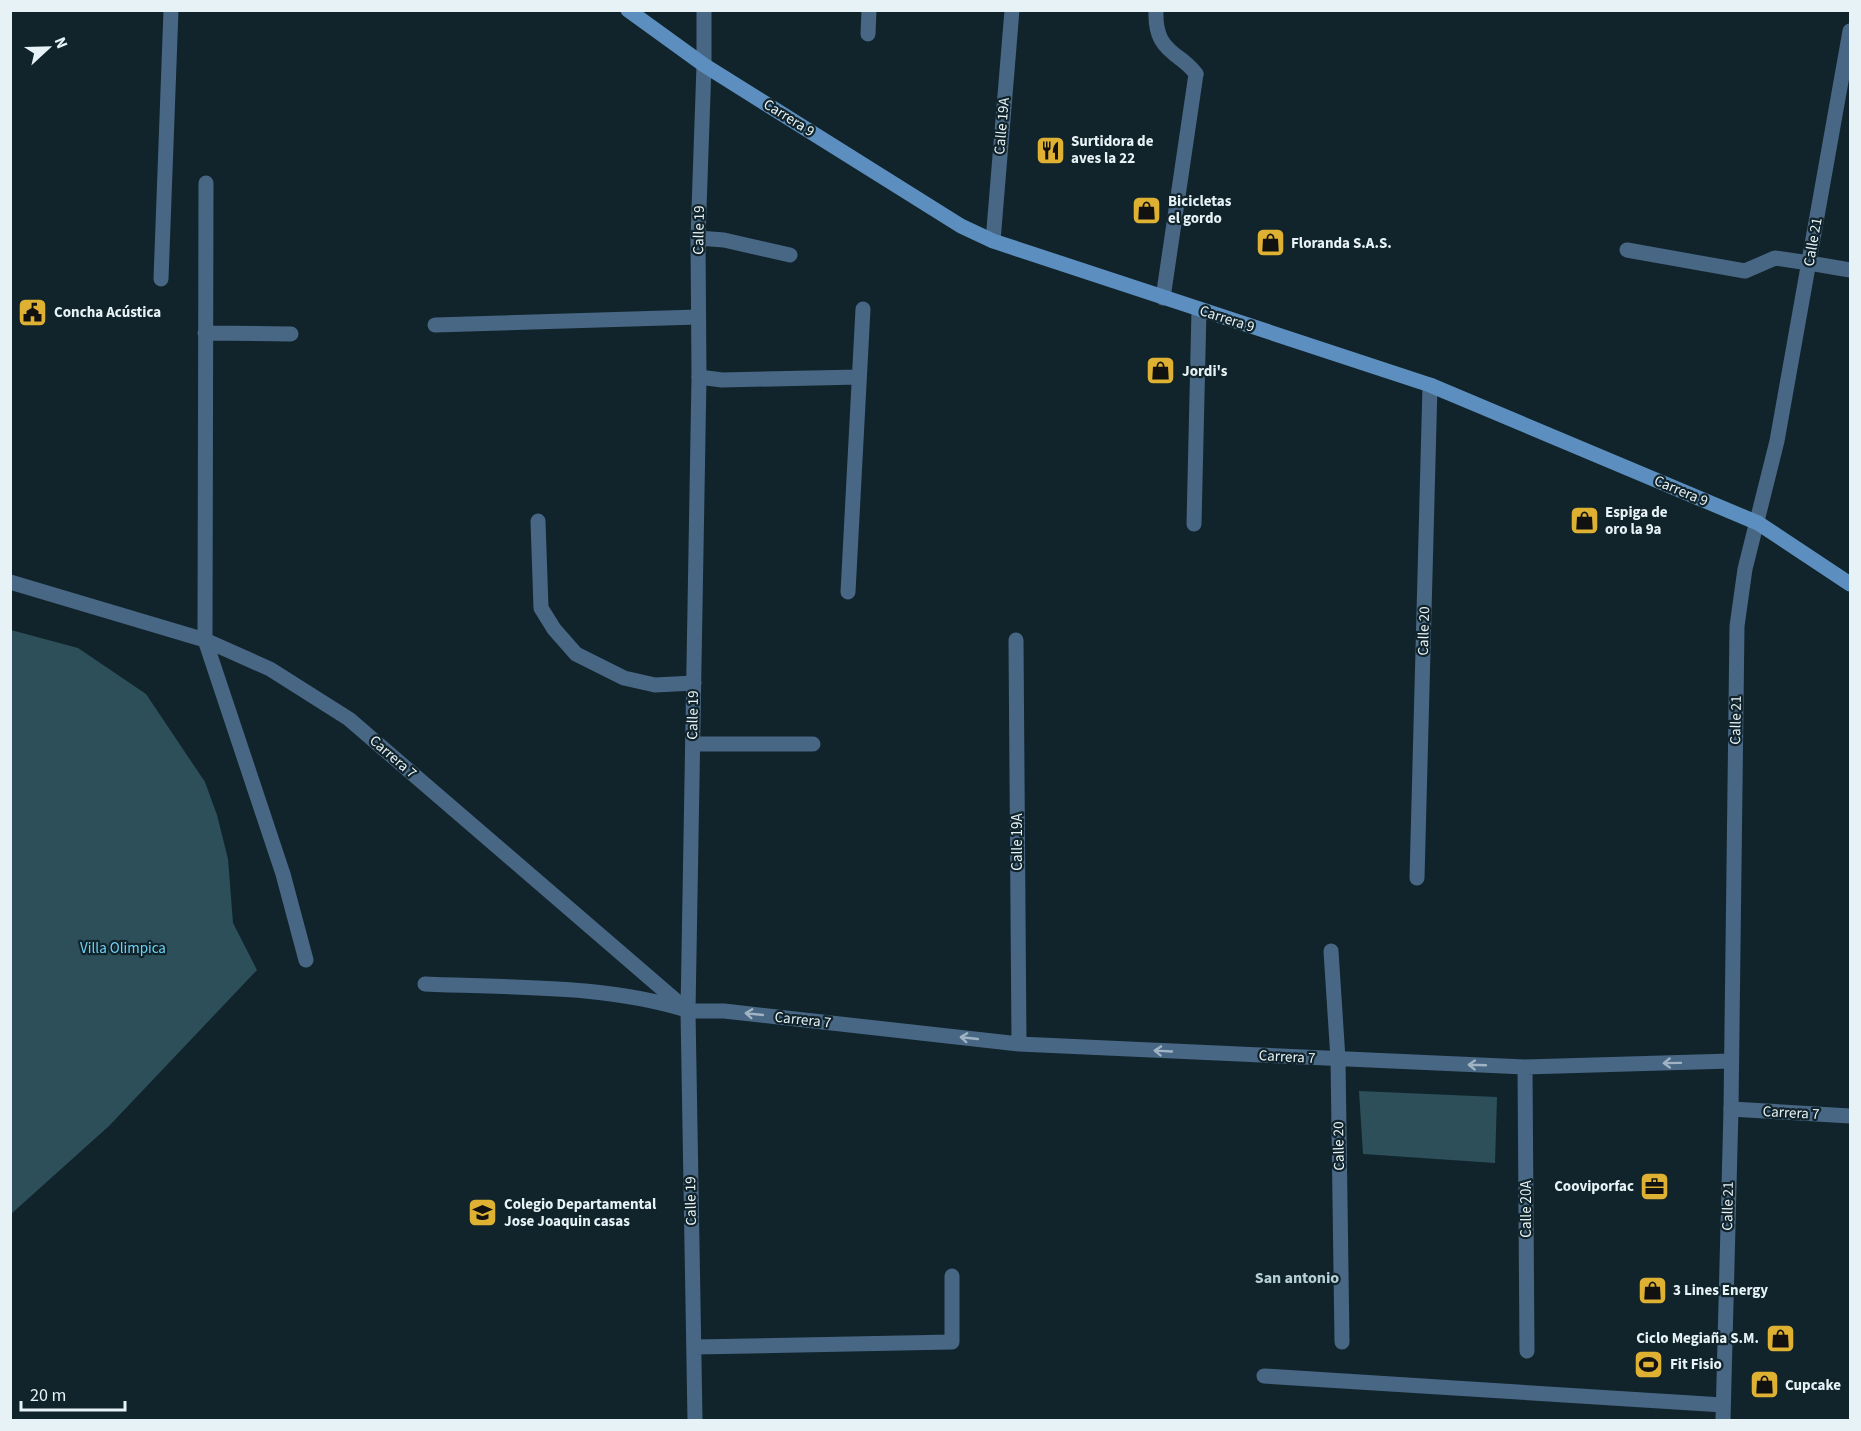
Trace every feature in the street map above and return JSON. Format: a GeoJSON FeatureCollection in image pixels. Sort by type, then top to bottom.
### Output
{"type":"FeatureCollection","features":[{"type":"Feature","properties":{"kind":"main road","name":"Carrera 9"},"geometry":{"type":"LineString","coordinates":[[628,10],[704,65],[961,226],[993,241],[1430,385],[1758,523],[1851,584]]}},
{"type":"Feature","properties":{"kind":"street"},"geometry":{"type":"LineString","coordinates":[[161,279],[171,10]]}},
{"type":"Feature","properties":{"kind":"street","name":"Calle 19"},"geometry":{"type":"LineString","coordinates":[[695,1420],[688,1011],[699,376],[698,237],[704,10]]}},
{"type":"Feature","properties":{"kind":"street"},"geometry":{"type":"LineString","coordinates":[[868,34],[869,10]]}},
{"type":"Feature","properties":{"kind":"street","name":"Calle 19A"},"geometry":{"type":"LineString","coordinates":[[993,241],[1011,10]]}},
{"type":"Feature","properties":{"kind":"street"},"geometry":{"type":"LineString","coordinates":[[1156,14],[1158,33],[1164,47],[1192,68],[1196,74],[1163,298]]}},
{"type":"Feature","properties":{"kind":"street","name":"Calle 21"},"geometry":{"type":"LineString","coordinates":[[1723,1420],[1731,1109],[1737,626],[1745,569],[1758,523],[1776,441],[1851,31]]}},
{"type":"Feature","properties":{"kind":"street"},"geometry":{"type":"LineString","coordinates":[[206,183],[205,640],[283,874],[306,960]]}},
{"type":"Feature","properties":{"kind":"street"},"geometry":{"type":"LineString","coordinates":[[698,237],[723,240],[790,255]]}},
{"type":"Feature","properties":{"kind":"street"},"geometry":{"type":"LineString","coordinates":[[1627,250],[1745,271],[1776,258],[1851,270]]}},
{"type":"Feature","properties":{"kind":"street"},"geometry":{"type":"LineString","coordinates":[[848,592],[863,309]]}},
{"type":"Feature","properties":{"kind":"street"},"geometry":{"type":"LineString","coordinates":[[1194,524],[1199,310]]}},
{"type":"Feature","properties":{"kind":"street"},"geometry":{"type":"LineString","coordinates":[[435,325],[698,317]]}},
{"type":"Feature","properties":{"kind":"street"},"geometry":{"type":"LineString","coordinates":[[205,333],[291,334]]}},
{"type":"Feature","properties":{"kind":"street"},"geometry":{"type":"LineString","coordinates":[[699,376],[722,380],[859,377]]}},
{"type":"Feature","properties":{"kind":"street","name":"Calle 20"},"geometry":{"type":"LineString","coordinates":[[1417,878],[1430,385]]}},
{"type":"Feature","properties":{"kind":"street"},"geometry":{"type":"LineString","coordinates":[[538,520],[541,608],[554,629],[576,654],[624,678],[655,685],[694,683]]}},
{"type":"Feature","properties":{"kind":"street","name":"Carrera 7"},"geometry":{"type":"LineString","coordinates":[[10,582],[205,640],[270,669],[349,719],[688,1011],[724,1011],[1019,1044],[1526,1066],[1731,1061]]}},
{"type":"Feature","properties":{"kind":"street","name":"Calle 19A"},"geometry":{"type":"LineString","coordinates":[[1016,640],[1019,1044]]}},
{"type":"Feature","properties":{"kind":"street"},"geometry":{"type":"LineString","coordinates":[[693,744],[813,744]]}},
{"type":"Feature","properties":{"kind":"street","name":"Calle 20"},"geometry":{"type":"LineString","coordinates":[[1331,951],[1338,1059],[1342,1342]]}},
{"type":"Feature","properties":{"kind":"street"},"geometry":{"type":"LineString","coordinates":[[425,984],[598,991],[658,1001],[688,1011]]}},
{"type":"Feature","properties":{"kind":"street","name":"Calle 20A"},"geometry":{"type":"LineString","coordinates":[[1526,1066],[1527,1351]]}},
{"type":"Feature","properties":{"kind":"street","name":"Carrera 7"},"geometry":{"type":"LineString","coordinates":[[1731,1109],[1851,1116]]}},
{"type":"Feature","properties":{"kind":"street"},"geometry":{"type":"LineString","coordinates":[[694,1347],[952,1342],[952,1276]]}},
{"type":"Feature","properties":{"kind":"street"},"geometry":{"type":"LineString","coordinates":[[1264,1376],[1723,1405]]}},
{"type":"Feature","properties":{"kind":"green space","name":"Villa Olimpica"},"geometry":{"type":"Polygon","coordinates":[[[11,630],[78,648],[146,694],[205,782],[217,815],[228,859],[233,923],[257,970],[109,1126],[11,1214],[11,630]]]}},
{"type":"Feature","properties":{"kind":"green space"},"geometry":{"type":"Polygon","coordinates":[[[1359,1091],[1497,1097],[1495,1163],[1363,1154],[1359,1091]]]}},
{"type":"Feature","properties":{"kind":"place","name":"Surtidora de aves la 22"},"geometry":{"type":"Point","coordinates":[1050,150]}},
{"type":"Feature","properties":{"kind":"place","name":"Bicicletas el gordo"},"geometry":{"type":"Point","coordinates":[1147,210]}},
{"type":"Feature","properties":{"kind":"place","name":"Floranda S.A.S."},"geometry":{"type":"Point","coordinates":[1270,243]}},
{"type":"Feature","properties":{"kind":"place","name":"Concha Acústica"},"geometry":{"type":"Point","coordinates":[33,312]}},
{"type":"Feature","properties":{"kind":"place","name":"Jordi's"},"geometry":{"type":"Point","coordinates":[1161,371]}},
{"type":"Feature","properties":{"kind":"place","name":"Espiga de oro la 9a"},"geometry":{"type":"Point","coordinates":[1584,521]}},
{"type":"Feature","properties":{"kind":"place","name":"Cooviporfac"},"geometry":{"type":"Point","coordinates":[1655,1186]}},
{"type":"Feature","properties":{"kind":"place","name":"Colegio Departamental Jose Joaquin casas"},"geometry":{"type":"Point","coordinates":[483,1213]}},
{"type":"Feature","properties":{"kind":"place","name":"3 Lines Energy"},"geometry":{"type":"Point","coordinates":[1652,1290]}},
{"type":"Feature","properties":{"kind":"place","name":"Ciclo Megiaña S.M."},"geometry":{"type":"Point","coordinates":[1780,1338]}},
{"type":"Feature","properties":{"kind":"place","name":"Fit Fisio"},"geometry":{"type":"Point","coordinates":[1649,1364]}},
{"type":"Feature","properties":{"kind":"place","name":"Cupcake"},"geometry":{"type":"Point","coordinates":[1764,1385]}},
{"type":"Feature","properties":{"kind":"district","name":"San antonio"},"geometry":{"type":"Point","coordinates":[1297,1278]}}]}
